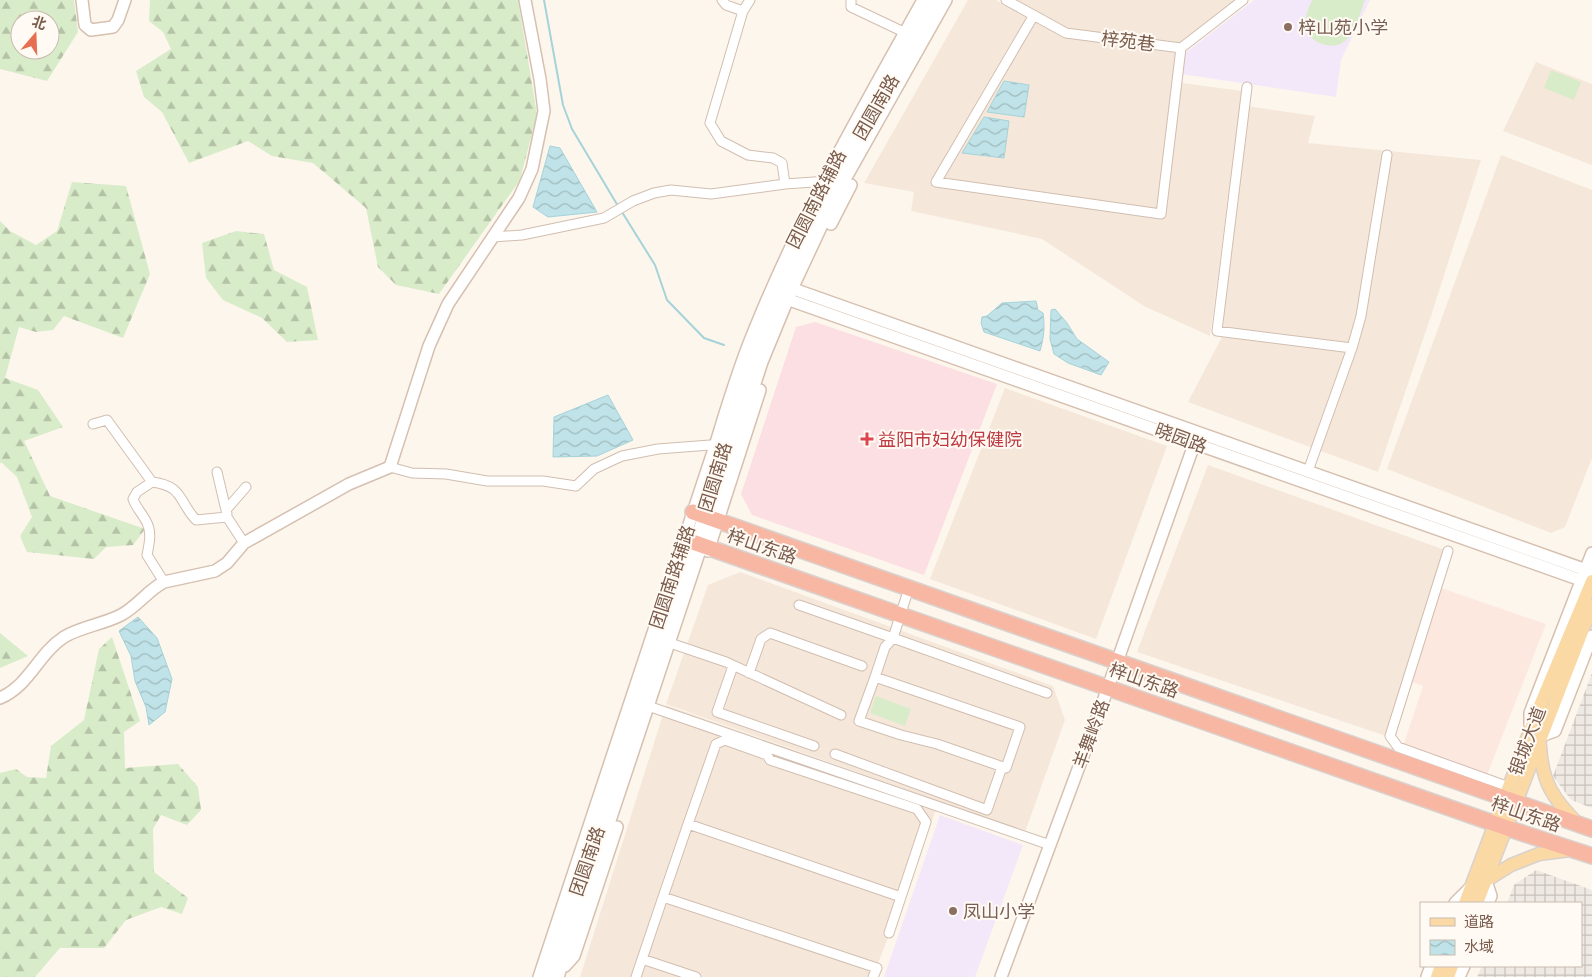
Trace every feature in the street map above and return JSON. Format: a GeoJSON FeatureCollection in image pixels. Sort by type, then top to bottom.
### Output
{"type":"FeatureCollection","features":[{"type":"Feature","properties":{"kind":"highway","name":"梓山东路"},"geometry":{"type":"LineString","coordinates":[[707,516],[1117,662],[1510,796],[1586,827]]}},
{"type":"Feature","properties":{"kind":"highway","name":"梓山东路"},"geometry":{"type":"LineString","coordinates":[[698,543],[1501,826],[1592,856]]}},
{"type":"Feature","properties":{"kind":"main road","name":"银城大道"},"geometry":{"type":"LineString","coordinates":[[1510,796],[1537,736],[1589,578]]}},
{"type":"Feature","properties":{"kind":"main road","name":"银城大道"},"geometry":{"type":"LineString","coordinates":[[1477,902],[1486,880],[1510,796],[1592,606]]}},
{"type":"Feature","properties":{"kind":"main road"},"geometry":{"type":"LineString","coordinates":[[1537,736],[1541,762],[1549,786],[1561,807],[1586,827]]}},
{"type":"Feature","properties":{"kind":"main road","name":"银城大道"},"geometry":{"type":"LineString","coordinates":[[1465,902],[1501,826]]}},
{"type":"Feature","properties":{"kind":"main road"},"geometry":{"type":"LineString","coordinates":[[1486,880],[1511,865],[1540,854],[1571,850]]}},
{"type":"Feature","properties":{"kind":"street"},"geometry":{"type":"LineString","coordinates":[[82,0],[84,25],[91,30],[113,27],[118,20],[125,0]]}},
{"type":"Feature","properties":{"kind":"street"},"geometry":{"type":"LineString","coordinates":[[390,468],[429,346],[448,304],[519,198],[532,169],[544,111],[525,0]]}},
{"type":"Feature","properties":{"kind":"street"},"geometry":{"type":"LineString","coordinates":[[722,0],[726,5],[743,11]]}},
{"type":"Feature","properties":{"kind":"street"},"geometry":{"type":"LineString","coordinates":[[750,0],[743,11],[710,123],[721,141],[748,155],[772,158],[782,163],[785,184]]}},
{"type":"Feature","properties":{"kind":"street"},"geometry":{"type":"LineString","coordinates":[[851,0],[852,7],[910,35],[923,0]]}},
{"type":"Feature","properties":{"kind":"street","name":"团圆南路"},"geometry":{"type":"LineString","coordinates":[[707,516],[785,292],[828,181],[910,35],[936,0]]}},
{"type":"Feature","properties":{"kind":"street","name":"团圆南路"},"geometry":{"type":"LineString","coordinates":[[785,292],[835,197],[946,0]]}},
{"type":"Feature","properties":{"kind":"street","name":"团圆南路辅路"},"geometry":{"type":"LineString","coordinates":[[719,448],[736,378],[754,331],[785,292],[856,174],[954,0]]}},
{"type":"Feature","properties":{"kind":"street","name":"梓苑巷"},"geometry":{"type":"LineString","coordinates":[[1006,0],[1066,33],[1181,48],[1242,0]]}},
{"type":"Feature","properties":{"kind":"street"},"geometry":{"type":"LineString","coordinates":[[1034,15],[936,182],[1160,214],[1181,48]]}},
{"type":"Feature","properties":{"kind":"street"},"geometry":{"type":"LineString","coordinates":[[1247,87],[1217,331],[1352,348]]}},
{"type":"Feature","properties":{"kind":"street"},"geometry":{"type":"LineString","coordinates":[[1308,471],[1352,348],[1361,316],[1387,155]]}},
{"type":"Feature","properties":{"kind":"street"},"geometry":{"type":"LineString","coordinates":[[493,237],[522,235],[604,218],[634,201],[654,193],[671,190],[711,194],[785,184],[828,181]]}},
{"type":"Feature","properties":{"kind":"street","name":"团圆南路辅路"},"geometry":{"type":"LineString","coordinates":[[539,977],[707,516],[770,361],[785,292]]}},
{"type":"Feature","properties":{"kind":"street","name":"晓园路"},"geometry":{"type":"LineString","coordinates":[[785,292],[898,338],[1196,438],[1589,578]]}},
{"type":"Feature","properties":{"kind":"street"},"geometry":{"type":"LineString","coordinates":[[756,377],[770,361]]}},
{"type":"Feature","properties":{"kind":"street"},"geometry":{"type":"LineString","coordinates":[[92,424],[107,420],[152,482]]}},
{"type":"Feature","properties":{"kind":"street","name":"晓园路"},"geometry":{"type":"LineString","coordinates":[[1196,438],[1308,471],[1589,578]]}},
{"type":"Feature","properties":{"kind":"street","name":"羊舞岭路"},"geometry":{"type":"LineString","coordinates":[[1001,977],[1108,687],[1196,438]]}},
{"type":"Feature","properties":{"kind":"street"},"geometry":{"type":"LineString","coordinates":[[0,698],[10,693],[31,673],[49,649],[65,636],[120,615],[139,603],[156,586],[164,582],[215,571],[227,563],[244,543],[349,484],[390,468],[412,473],[446,474],[487,481],[543,481],[576,486],[594,469],[622,456],[658,449],[710,445],[719,448]]}},
{"type":"Feature","properties":{"kind":"street","name":"团圆南路"},"geometry":{"type":"LineString","coordinates":[[707,516],[719,448]]}},
{"type":"Feature","properties":{"kind":"street"},"geometry":{"type":"LineString","coordinates":[[217,472],[226,513],[244,543]]}},
{"type":"Feature","properties":{"kind":"street"},"geometry":{"type":"LineString","coordinates":[[164,582],[147,555],[150,535],[148,524],[135,506],[133,499],[138,492],[152,482],[165,484],[178,493],[190,514],[196,520],[226,513],[246,487]]}},
{"type":"Feature","properties":{"kind":"street","name":"团圆南路辅路"},"geometry":{"type":"LineString","coordinates":[[698,543],[707,516]]}},
{"type":"Feature","properties":{"kind":"street","name":"团圆南路"},"geometry":{"type":"LineString","coordinates":[[560,974],[673,644],[698,543]]}},
{"type":"Feature","properties":{"kind":"street","name":"团圆南路"},"geometry":{"type":"LineString","coordinates":[[547,977],[698,543]]}},
{"type":"Feature","properties":{"kind":"street"},"geometry":{"type":"LineString","coordinates":[[1448,551],[1390,736],[1398,748],[1510,796]]}},
{"type":"Feature","properties":{"kind":"street"},"geometry":{"type":"LineString","coordinates":[[1589,578],[1592,553]]}},
{"type":"Feature","properties":{"kind":"street"},"geometry":{"type":"LineString","coordinates":[[875,677],[1020,726],[1006,768],[937,744],[859,721],[885,647],[893,638],[909,588]]}},
{"type":"Feature","properties":{"kind":"street"},"geometry":{"type":"LineString","coordinates":[[799,604],[1047,693]]}},
{"type":"Feature","properties":{"kind":"street"},"geometry":{"type":"LineString","coordinates":[[749,673],[761,639],[770,633],[862,666]]}},
{"type":"Feature","properties":{"kind":"street"},"geometry":{"type":"LineString","coordinates":[[1537,736],[1555,731],[1592,636]]}},
{"type":"Feature","properties":{"kind":"street"},"geometry":{"type":"LineString","coordinates":[[673,644],[733,666],[842,715]]}},
{"type":"Feature","properties":{"kind":"street"},"geometry":{"type":"LineString","coordinates":[[733,666],[717,712],[814,746]]}},
{"type":"Feature","properties":{"kind":"street"},"geometry":{"type":"LineString","coordinates":[[652,708],[1050,845]]}},
{"type":"Feature","properties":{"kind":"street"},"geometry":{"type":"LineString","coordinates":[[636,977],[716,744],[726,740],[767,755],[770,760],[917,809],[926,822],[890,933]]}},
{"type":"Feature","properties":{"kind":"street"},"geometry":{"type":"LineString","coordinates":[[835,754],[987,810],[1002,767]]}},
{"type":"Feature","properties":{"kind":"street"},"geometry":{"type":"LineString","coordinates":[[688,824],[901,897]]}},
{"type":"Feature","properties":{"kind":"street"},"geometry":{"type":"LineString","coordinates":[[1486,880],[1491,896],[1488,902]]}},
{"type":"Feature","properties":{"kind":"street"},"geometry":{"type":"LineString","coordinates":[[1456,902],[1472,886]]}},
{"type":"Feature","properties":{"kind":"street"},"geometry":{"type":"LineString","coordinates":[[662,897],[877,968],[873,977]]}},
{"type":"Feature","properties":{"kind":"street"},"geometry":{"type":"LineString","coordinates":[[642,959],[696,977]]}},
{"type":"Feature","properties":{"kind":"shaded area"},"geometry":{"type":"Polygon","coordinates":[[[968,0],[996,0],[1064,38],[1178,53],[1175,82],[1242,91],[1210,336],[1144,306],[1042,239],[911,211],[914,192],[864,183],[968,0]]]}},
{"type":"Feature","properties":{"kind":"shaded area"},"geometry":{"type":"Polygon","coordinates":[[[1016,0],[1249,0],[1189,46],[1067,29],[1016,0]]]}},
{"type":"Feature","properties":{"kind":"shaded area","name":"梓山苑小学"},"geometry":{"type":"Polygon","coordinates":[[[1254,0],[1370,0],[1341,60],[1336,97],[1181,74],[1184,54],[1254,0]]]}},
{"type":"Feature","properties":{"kind":"shaded area"},"geometry":{"type":"Polygon","coordinates":[[[1536,62],[1592,84],[1592,165],[1503,131],[1536,62]]]}},
{"type":"Feature","properties":{"kind":"shaded area"},"geometry":{"type":"Polygon","coordinates":[[[1247,106],[1315,116],[1308,143],[1481,160],[1378,472],[1188,402],[1222,337],[1247,106]]]}},
{"type":"Feature","properties":{"kind":"shaded area"},"geometry":{"type":"Polygon","coordinates":[[[1501,155],[1592,190],[1592,458],[1565,527],[1551,533],[1387,469],[1501,155]]]}},
{"type":"Feature","properties":{"kind":"shaded area","name":"益阳市妇幼保健院"},"geometry":{"type":"Polygon","coordinates":[[[815,322],[997,384],[924,575],[752,515],[741,494],[796,327],[815,322]]]}},
{"type":"Feature","properties":{"kind":"shaded area"},"geometry":{"type":"Polygon","coordinates":[[[1005,388],[1167,446],[1096,639],[930,579],[1005,388]]]}},
{"type":"Feature","properties":{"kind":"shaded area"},"geometry":{"type":"Polygon","coordinates":[[[1208,465],[1445,550],[1386,736],[1137,652],[1208,465]]]}},
{"type":"Feature","properties":{"kind":"shaded area"},"geometry":{"type":"Polygon","coordinates":[[[740,572],[1053,686],[1065,720],[1025,832],[666,704],[708,585],[740,572]]]}},
{"type":"Feature","properties":{"kind":"shaded area"},"geometry":{"type":"Polygon","coordinates":[[[1438,587],[1546,624],[1487,775],[1403,746],[1423,686],[1410,681],[1438,587]]]}},
{"type":"Feature","properties":{"kind":"shaded area"},"geometry":{"type":"Polygon","coordinates":[[[1592,673],[1592,808],[1571,800],[1553,776],[1592,673]]]}},
{"type":"Feature","properties":{"kind":"shaded area"},"geometry":{"type":"Polygon","coordinates":[[[666,705],[939,802],[873,977],[580,977],[666,705]]]}},
{"type":"Feature","properties":{"kind":"shaded area","name":"凤山小学"},"geometry":{"type":"Polygon","coordinates":[[[940,815],[1023,845],[975,977],[884,977],[940,815]]]}},
{"type":"Feature","properties":{"kind":"shaded area"},"geometry":{"type":"Polygon","coordinates":[[[1536,870],[1592,890],[1592,977],[1477,977],[1482,967],[1582,967],[1582,902],[1507,902],[1514,885],[1536,870]]]}},
{"type":"Feature","properties":{"kind":"green space"},"geometry":{"type":"Polygon","coordinates":[[[0,0],[74,0],[78,32],[47,81],[0,69],[0,0]]]}},
{"type":"Feature","properties":{"kind":"green space"},"geometry":{"type":"Polygon","coordinates":[[[150,0],[518,0],[537,114],[520,180],[439,294],[396,285],[378,267],[366,208],[313,163],[272,156],[248,141],[189,163],[162,112],[144,97],[136,71],[171,49],[163,32],[149,21],[150,0]]]}},
{"type":"Feature","properties":{"kind":"green space"},"geometry":{"type":"Polygon","coordinates":[[[1312,0],[1365,0],[1352,33],[1345,41],[1334,46],[1315,41],[1307,32],[1305,19],[1312,0]]]}},
{"type":"Feature","properties":{"kind":"green space"},"geometry":{"type":"Polygon","coordinates":[[[1551,70],[1581,82],[1574,100],[1544,88],[1551,70]]]}},
{"type":"Feature","properties":{"kind":"green space"},"geometry":{"type":"Polygon","coordinates":[[[72,182],[126,186],[150,274],[123,338],[64,316],[53,330],[36,332],[19,327],[5,378],[38,390],[63,427],[24,441],[50,496],[145,529],[133,545],[106,547],[94,559],[27,552],[20,536],[32,517],[17,477],[1,462],[0,464],[0,221],[10,231],[36,245],[57,231],[72,182]]]}},
{"type":"Feature","properties":{"kind":"green space"},"geometry":{"type":"Polygon","coordinates":[[[236,231],[264,234],[274,270],[307,287],[318,340],[287,342],[262,318],[223,300],[206,278],[202,243],[236,231]]]}},
{"type":"Feature","properties":{"kind":"green space"},"geometry":{"type":"Polygon","coordinates":[[[0,633],[28,656],[0,668],[0,633]]]}},
{"type":"Feature","properties":{"kind":"green space"},"geometry":{"type":"Polygon","coordinates":[[[112,637],[140,721],[124,732],[125,768],[178,764],[198,787],[201,810],[187,825],[161,815],[153,829],[154,872],[188,898],[182,914],[161,907],[126,920],[104,948],[60,948],[35,977],[0,977],[0,773],[16,769],[27,777],[46,778],[51,746],[84,720],[99,649],[112,637]]]}},
{"type":"Feature","properties":{"kind":"green space"},"geometry":{"type":"Polygon","coordinates":[[[876,696],[911,709],[905,726],[870,713],[876,696]]]}},
{"type":"Feature","properties":{"kind":"water"},"geometry":{"type":"Polygon","coordinates":[[[1004,81],[1029,85],[1024,117],[987,112],[1004,81]]]}},
{"type":"Feature","properties":{"kind":"water"},"geometry":{"type":"Polygon","coordinates":[[[984,117],[1009,121],[1004,158],[962,153],[984,117]]]}},
{"type":"Feature","properties":{"kind":"water"},"geometry":{"type":"Polygon","coordinates":[[[550,146],[560,148],[597,212],[548,217],[533,207],[550,146]]]}},
{"type":"Feature","properties":{"kind":"water"},"geometry":{"type":"Polygon","coordinates":[[[1036,301],[1038,310],[1043,313],[1044,318],[1044,332],[1040,351],[984,332],[981,323],[982,317],[987,316],[1002,303],[1036,301]]]}},
{"type":"Feature","properties":{"kind":"water"},"geometry":{"type":"Polygon","coordinates":[[[1055,309],[1077,339],[1109,362],[1101,375],[1068,363],[1054,354],[1050,339],[1051,310],[1055,309]]]}},
{"type":"Feature","properties":{"kind":"water"},"geometry":{"type":"Polygon","coordinates":[[[608,395],[633,440],[597,456],[553,457],[554,417],[608,395]]]}},
{"type":"Feature","properties":{"kind":"water"},"geometry":{"type":"Polygon","coordinates":[[[138,617],[157,638],[172,679],[165,712],[149,725],[146,707],[135,681],[131,656],[119,631],[138,617]]]}},
{"type":"Feature","properties":{"kind":"waterway"},"geometry":{"type":"LineString","coordinates":[[544,0],[563,105],[572,129],[618,206]]}},
{"type":"Feature","properties":{"kind":"waterway"},"geometry":{"type":"LineString","coordinates":[[622,212],[655,265],[667,300],[704,338],[724,345]]}},
{"type":"Feature","properties":{"kind":"place","name":"梓山苑小学"},"geometry":{"type":"Point","coordinates":[1288,27]}},
{"type":"Feature","properties":{"kind":"place","name":"益阳市妇幼保健院"},"geometry":{"type":"Point","coordinates":[867,439]}},
{"type":"Feature","properties":{"kind":"place","name":"凤山小学"},"geometry":{"type":"Point","coordinates":[953,911]}}]}
